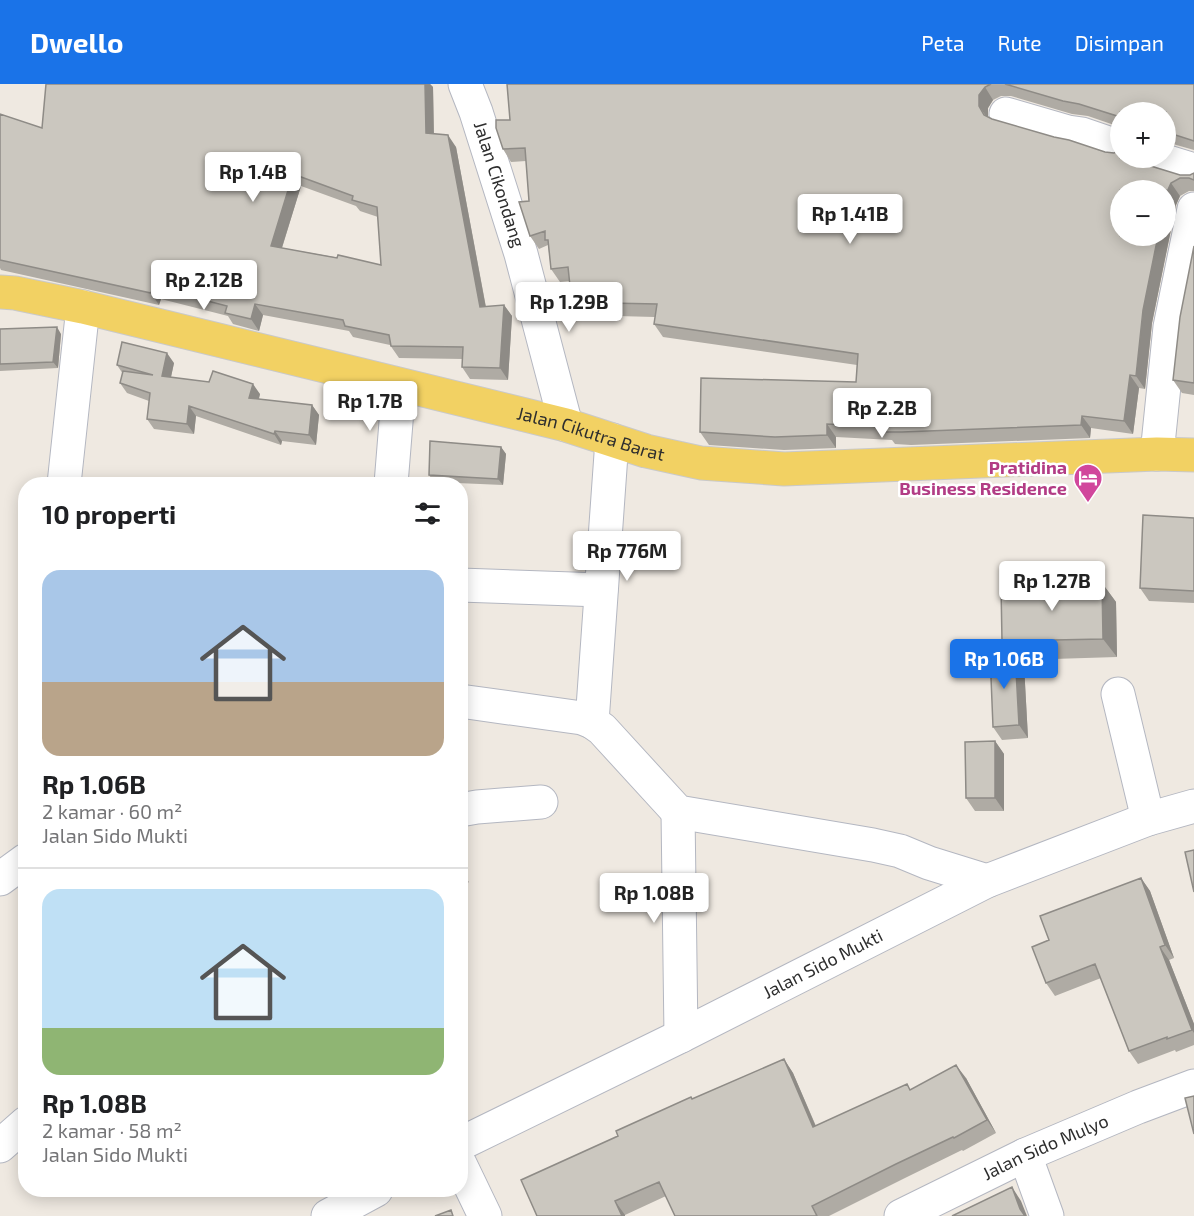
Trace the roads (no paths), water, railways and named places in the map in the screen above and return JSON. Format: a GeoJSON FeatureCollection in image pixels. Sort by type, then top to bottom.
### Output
{"type":"FeatureCollection","features":[{"type":"Feature","properties":{"kind":"main road","name":"Jalan Cikutra Barat"},"geometry":{"type":"LineString","coordinates":[[0,292],[83,307],[566,425],[646,451],[701,463],[784,468],[1157,454],[1194,455]]}},
{"type":"Feature","properties":{"kind":"street","name":"Jalan Cikondang"},"geometry":{"type":"LineString","coordinates":[[465,84],[521,254],[566,425]]}},
{"type":"Feature","properties":{"kind":"street"},"geometry":{"type":"LineString","coordinates":[[1006,114],[1110,144]]}},
{"type":"Feature","properties":{"kind":"street"},"geometry":{"type":"LineString","coordinates":[[1176,164],[1194,170]]}},
{"type":"Feature","properties":{"kind":"street"},"geometry":{"type":"LineString","coordinates":[[1157,454],[1170,327],[1194,209]]}},
{"type":"Feature","properties":{"kind":"street"},"geometry":{"type":"LineString","coordinates":[[65,477],[83,307]]}},
{"type":"Feature","properties":{"kind":"street"},"geometry":{"type":"LineString","coordinates":[[392,477],[399,385]]}},
{"type":"Feature","properties":{"kind":"street"},"geometry":{"type":"LineString","coordinates":[[592,722],[612,440]]}},
{"type":"Feature","properties":{"kind":"street"},"geometry":{"type":"LineString","coordinates":[[468,585],[601,590]]}},
{"type":"Feature","properties":{"kind":"street"},"geometry":{"type":"LineString","coordinates":[[1118,694],[1148,819]]}},
{"type":"Feature","properties":{"kind":"street"},"geometry":{"type":"LineString","coordinates":[[468,702],[582,718],[592,722],[602,729],[678,812],[873,845],[900,851],[929,863],[987,880]]}},
{"type":"Feature","properties":{"kind":"street"},"geometry":{"type":"LineString","coordinates":[[468,809],[541,802]]}},
{"type":"Feature","properties":{"kind":"street","name":"Jalan Sido Mukti"},"geometry":{"type":"LineString","coordinates":[[468,1140],[681,1036],[987,880],[1148,819],[1194,806]]}},
{"type":"Feature","properties":{"kind":"street"},"geometry":{"type":"LineString","coordinates":[[678,812],[681,1036]]}},
{"type":"Feature","properties":{"kind":"street"},"geometry":{"type":"LineString","coordinates":[[0,879],[18,866]]}},
{"type":"Feature","properties":{"kind":"street","name":"Jalan Sido Mulyo"},"geometry":{"type":"LineString","coordinates":[[901,1216],[1025,1155],[1194,1086]]}},
{"type":"Feature","properties":{"kind":"street"},"geometry":{"type":"LineString","coordinates":[[0,1146],[18,1130]]}},
{"type":"Feature","properties":{"kind":"street"},"geometry":{"type":"LineString","coordinates":[[1025,1155],[1047,1216]]}},
{"type":"Feature","properties":{"kind":"street"},"geometry":{"type":"LineString","coordinates":[[468,1181],[485,1216]]}},
{"type":"Feature","properties":{"kind":"street"},"geometry":{"type":"LineString","coordinates":[[328,1216],[363,1197]]}},
{"type":"Feature","properties":{"kind":"place","name":"Pratidina Business Residence"},"geometry":{"type":"Point","coordinates":[1088,504]}}]}
